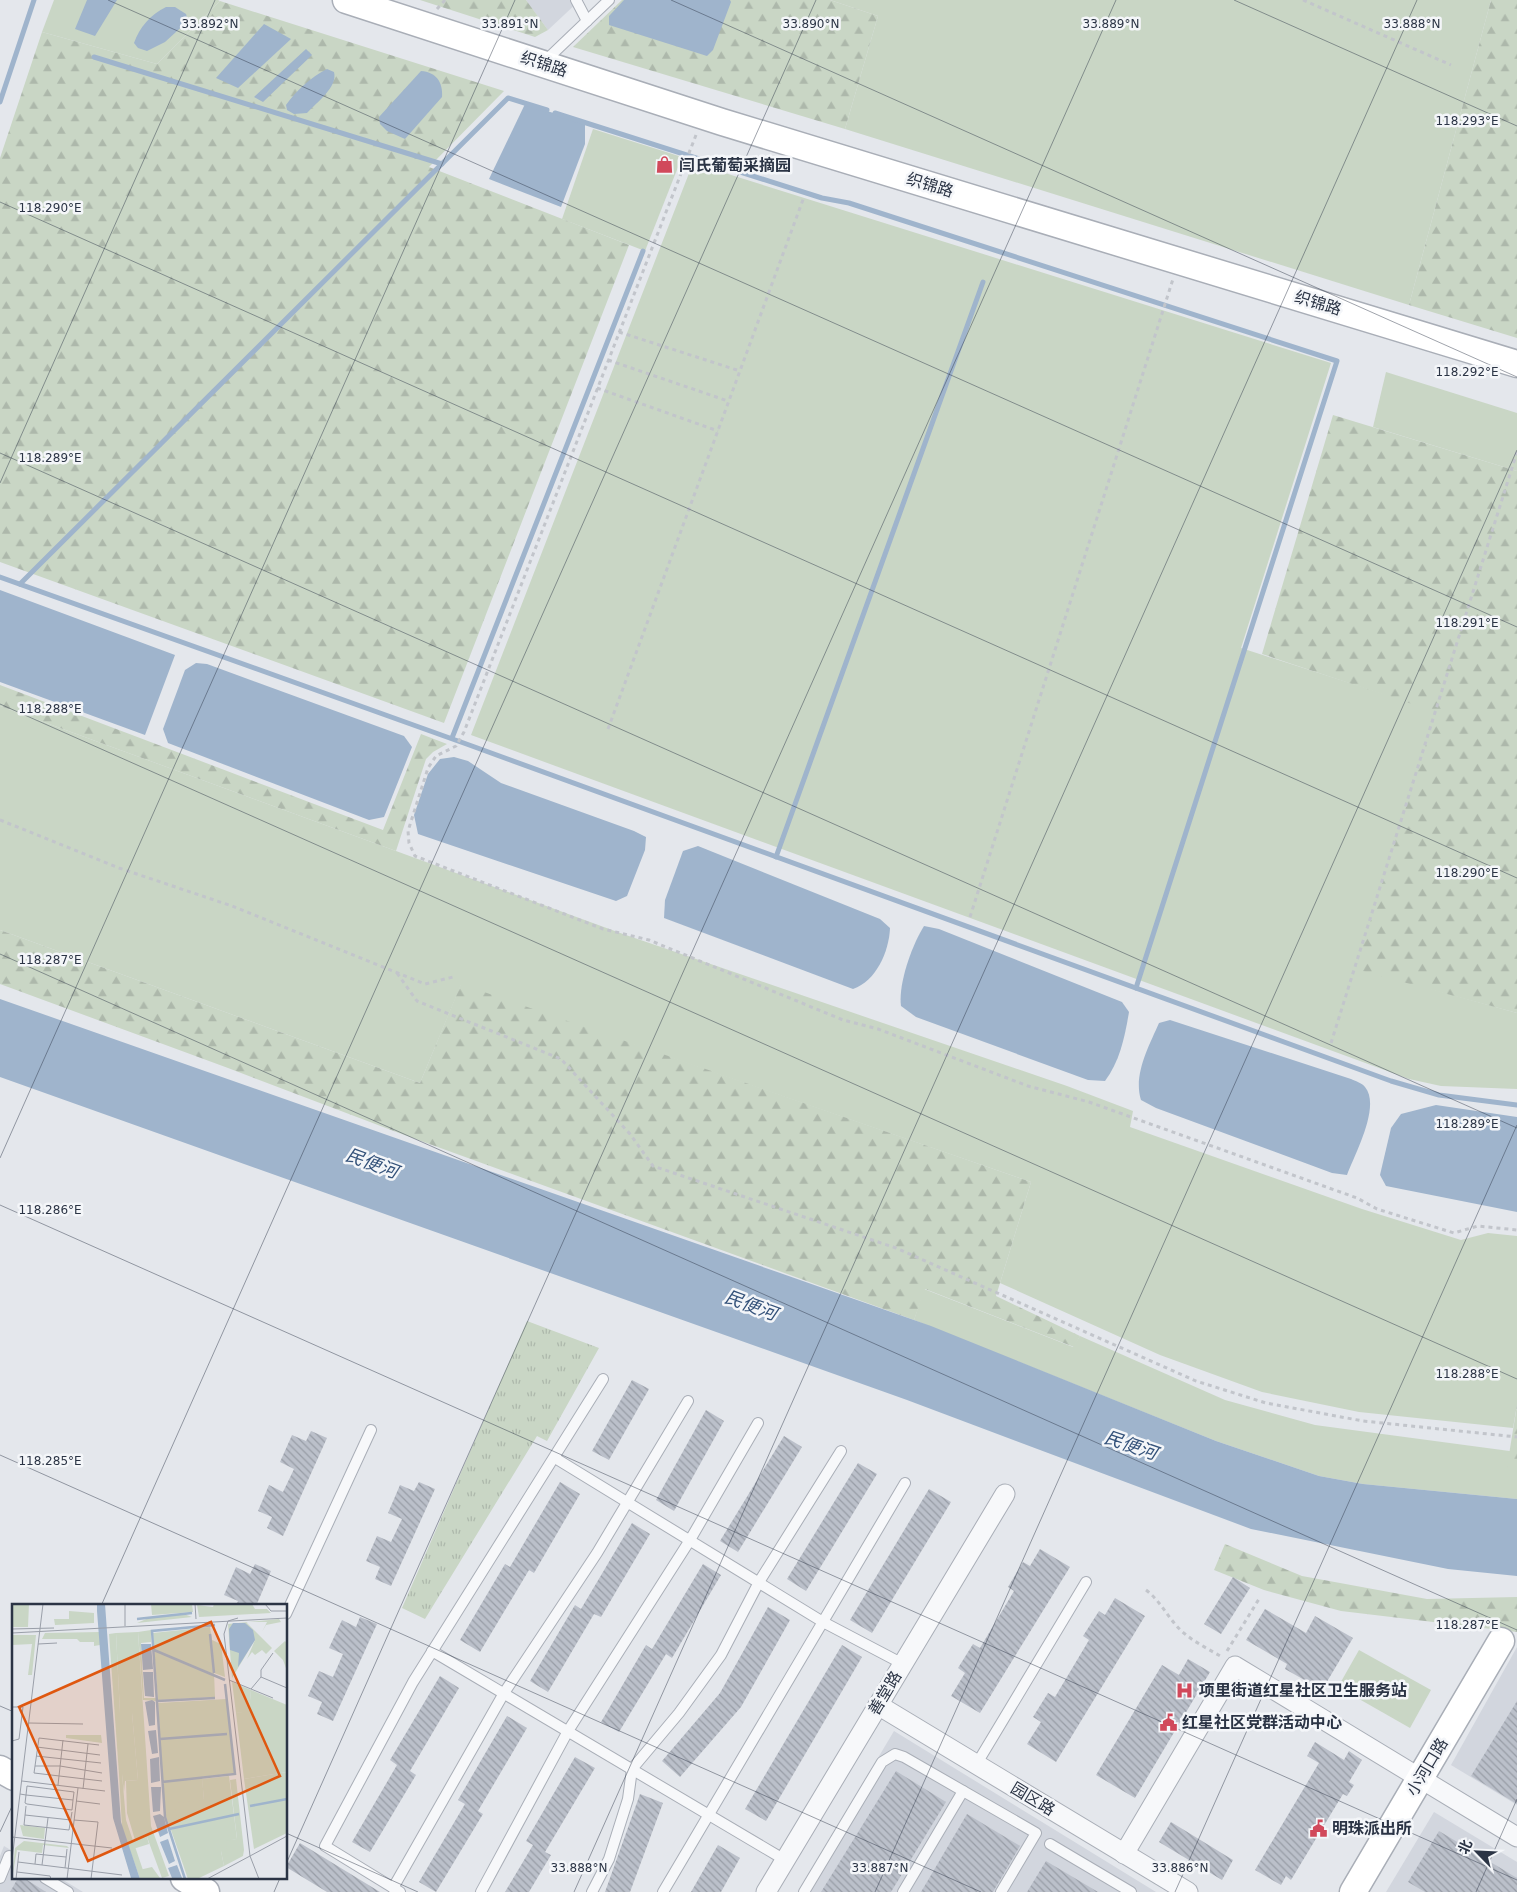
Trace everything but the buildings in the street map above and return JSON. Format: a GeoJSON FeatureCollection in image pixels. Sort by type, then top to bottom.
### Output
{"type":"FeatureCollection","features":[{"type":"Feature","properties":{"kind":"street","name":"织锦路"},"geometry":{"type":"LineString","coordinates":[[346,0],[722,122],[1517,364]]}},
{"type":"Feature","properties":{"kind":"street","name":"善堂路"},"geometry":{"type":"LineString","coordinates":[[766,1892],[1005,1494]]}},
{"type":"Feature","properties":{"kind":"street","name":"小河口路"},"geometry":{"type":"LineString","coordinates":[[1353,1892],[1501,1641]]}},
{"type":"Feature","properties":{"kind":"street"},"geometry":{"type":"LineString","coordinates":[[1124,1854],[1229,1662],[1517,1837]]}},
{"type":"Feature","properties":{"kind":"street","name":"园区路"},"geometry":{"type":"LineString","coordinates":[[878,1705],[1188,1892]]}},
{"type":"Feature","properties":{"kind":"street"},"geometry":{"type":"LineString","coordinates":[[0,1768],[12,1776]]}},
{"type":"Feature","properties":{"kind":"street"},"geometry":{"type":"LineString","coordinates":[[187,1880],[206,1892]]}},
{"type":"Feature","properties":{"kind":"lane"},"geometry":{"type":"LineString","coordinates":[[576,0],[587,21]]}},
{"type":"Feature","properties":{"kind":"lane"},"geometry":{"type":"LineString","coordinates":[[542,64],[609,0]]}},
{"type":"Feature","properties":{"kind":"lane"},"geometry":{"type":"LineString","coordinates":[[603,1379],[413,1682],[326,1846],[397,1890],[504,1693],[628,1502],[688,1401]]}},
{"type":"Feature","properties":{"kind":"lane"},"geometry":{"type":"LineString","coordinates":[[481,1892],[568,1731],[690,1540],[758,1423]]}},
{"type":"Feature","properties":{"kind":"lane"},"geometry":{"type":"LineString","coordinates":[[288,1610],[371,1430]]}},
{"type":"Feature","properties":{"kind":"lane"},"geometry":{"type":"LineString","coordinates":[[592,1892],[608,1859],[628,1798],[632,1769],[679,1713],[721,1655],[759,1582],[841,1451]]}},
{"type":"Feature","properties":{"kind":"lane"},"geometry":{"type":"LineString","coordinates":[[555,1458],[823,1622],[903,1664]]}},
{"type":"Feature","properties":{"kind":"lane"},"geometry":{"type":"LineString","coordinates":[[663,1892],[905,1483]]}},
{"type":"Feature","properties":{"kind":"lane"},"geometry":{"type":"LineString","coordinates":[[976,1765],[1086,1582]]}},
{"type":"Feature","properties":{"kind":"lane"},"geometry":{"type":"LineString","coordinates":[[432,1651],[785,1860]]}},
{"type":"Feature","properties":{"kind":"lane"},"geometry":{"type":"LineString","coordinates":[[804,1892],[882,1762],[895,1754],[1036,1833],[1001,1892]]}},
{"type":"Feature","properties":{"kind":"lane"},"geometry":{"type":"LineString","coordinates":[[903,1892],[963,1791]]}},
{"type":"Feature","properties":{"kind":"lane"},"geometry":{"type":"LineString","coordinates":[[1050,1844],[1115,1888],[1131,1892]]}},
{"type":"Feature","properties":{"kind":"lane"},"geometry":{"type":"LineString","coordinates":[[0,1878],[8,1856],[12,1859]]}},
{"type":"Feature","properties":{"kind":"lane"},"geometry":{"type":"LineString","coordinates":[[48,1880],[68,1892]]}},
{"type":"Feature","properties":{"kind":"path"},"geometry":{"type":"LineString","coordinates":[[1303,0],[1451,65]]}},
{"type":"Feature","properties":{"kind":"path"},"geometry":{"type":"LineString","coordinates":[[690,149],[462,735],[456,746],[436,756],[428,768],[408,830],[408,843],[415,856],[603,929],[649,940],[843,1020],[878,1029],[1028,1086],[1098,1106],[1357,1198],[1377,1209],[1454,1233],[1478,1226],[1517,1230]]}},
{"type":"Feature","properties":{"kind":"path"},"geometry":{"type":"LineString","coordinates":[[608,729],[804,197]]}},
{"type":"Feature","properties":{"kind":"path"},"geometry":{"type":"LineString","coordinates":[[970,917],[1167,299]]}},
{"type":"Feature","properties":{"kind":"path"},"geometry":{"type":"LineString","coordinates":[[619,332],[740,371]]}},
{"type":"Feature","properties":{"kind":"path"},"geometry":{"type":"LineString","coordinates":[[608,360],[728,401]]}},
{"type":"Feature","properties":{"kind":"path"},"geometry":{"type":"LineString","coordinates":[[597,388],[718,431]]}},
{"type":"Feature","properties":{"kind":"path"},"geometry":{"type":"LineString","coordinates":[[1330,1043],[1517,452]]}},
{"type":"Feature","properties":{"kind":"path"},"geometry":{"type":"LineString","coordinates":[[0,820],[119,868],[232,906],[426,984],[452,977]]}},
{"type":"Feature","properties":{"kind":"path"},"geometry":{"type":"LineString","coordinates":[[397,973],[418,1001],[561,1058],[630,1134],[653,1166],[896,1248],[1196,1381],[1266,1403],[1363,1422],[1517,1437]]}},
{"type":"Feature","properties":{"kind":"path"},"geometry":{"type":"LineString","coordinates":[[1146,1590],[1159,1600],[1172,1621],[1185,1634],[1229,1662],[1258,1599]]}},
{"type":"Feature","properties":{"kind":"shaded area"},"geometry":{"type":"Polygon","coordinates":[[[526,0],[580,0],[548,30],[526,0]]]}},
{"type":"Feature","properties":{"kind":"shaded area"},"geometry":{"type":"Polygon","coordinates":[[[1517,1647],[1517,1805],[1451,1765],[1517,1647]]]}},
{"type":"Feature","properties":{"kind":"shaded area"},"geometry":{"type":"Polygon","coordinates":[[[894,1731],[1156,1892],[798,1892],[894,1731]]]}},
{"type":"Feature","properties":{"kind":"shaded area"},"geometry":{"type":"Polygon","coordinates":[[[1434,1812],[1517,1862],[1517,1892],[1386,1892],[1434,1812]]]}},
{"type":"Feature","properties":{"kind":"shaded area"},"geometry":{"type":"Polygon","coordinates":[[[4,1846],[12,1851],[12,1880],[63,1880],[83,1892],[0,1892],[0,1856],[4,1846]]]}},
{"type":"Feature","properties":{"kind":"green space"},"geometry":{"type":"Polygon","coordinates":[[[54,0],[220,1],[157,64],[42,32],[54,0]]]}},
{"type":"Feature","properties":{"kind":"green space"},"geometry":{"type":"Polygon","coordinates":[[[420,0],[526,0],[548,30],[535,37],[420,0]]]}},
{"type":"Feature","properties":{"kind":"green space"},"geometry":{"type":"Polygon","coordinates":[[[622,0],[830,0],[878,16],[845,129],[573,47],[622,0]]]}},
{"type":"Feature","properties":{"kind":"green space"},"geometry":{"type":"Polygon","coordinates":[[[830,0],[1491,0],[1409,305],[845,129],[878,16],[830,0]]]}},
{"type":"Feature","properties":{"kind":"green space"},"geometry":{"type":"Polygon","coordinates":[[[1491,0],[1517,0],[1517,338],[1409,305],[1491,0]]]}},
{"type":"Feature","properties":{"kind":"green space"},"geometry":{"type":"Polygon","coordinates":[[[220,1],[504,91],[429,167],[629,245],[444,723],[0,562],[0,158],[42,32],[157,64],[220,1]]]}},
{"type":"Feature","properties":{"kind":"green space"},"geometry":{"type":"Polygon","coordinates":[[[593,129],[682,157],[645,251],[562,219],[593,129]]]}},
{"type":"Feature","properties":{"kind":"green space"},"geometry":{"type":"Polygon","coordinates":[[[693,163],[1331,363],[1241,648],[1437,711],[1356,968],[1517,1013],[1517,1089],[1441,1086],[1409,1079],[471,735],[693,163]]]}},
{"type":"Feature","properties":{"kind":"green space"},"geometry":{"type":"Polygon","coordinates":[[[1386,372],[1517,413],[1517,471],[1373,427],[1386,372]]]}},
{"type":"Feature","properties":{"kind":"green space"},"geometry":{"type":"Polygon","coordinates":[[[1333,415],[1517,471],[1517,1013],[1355,969],[1436,712],[1262,654],[1333,415]]]}},
{"type":"Feature","properties":{"kind":"green space"},"geometry":{"type":"Polygon","coordinates":[[[0,685],[383,830],[421,734],[447,744],[433,752],[426,759],[396,851],[0,706],[0,685]]]}},
{"type":"Feature","properties":{"kind":"green space"},"geometry":{"type":"Polygon","coordinates":[[[0,706],[623,934],[1067,1086],[1133,1111],[1130,1127],[1362,1209],[1461,1240],[1488,1233],[1517,1236],[1517,1405],[1513,1428],[1359,1412],[1262,1392],[1160,1355],[1000,1283],[1031,1182],[461,985],[420,1083],[0,930],[0,706]]]}},
{"type":"Feature","properties":{"kind":"green space"},"geometry":{"type":"Polygon","coordinates":[[[0,930],[420,1083],[461,984],[1031,1182],[996,1296],[1080,1336],[1074,1347],[925,1289],[914,1320],[399,1133],[0,984],[0,930]]]}},
{"type":"Feature","properties":{"kind":"green space"},"geometry":{"type":"Polygon","coordinates":[[[924,1289],[1073,1347],[1080,1336],[1225,1400],[1315,1425],[1517,1452],[1517,1499],[1363,1484],[1319,1476],[1216,1441],[914,1320],[924,1289]]]}},
{"type":"Feature","properties":{"kind":"green space"},"geometry":{"type":"Polygon","coordinates":[[[527,1321],[599,1348],[547,1441],[537,1436],[425,1619],[402,1608],[527,1321]]]}},
{"type":"Feature","properties":{"kind":"green space"},"geometry":{"type":"Polygon","coordinates":[[[1517,1405],[1517,1468],[1507,1467],[1517,1405]]]}},
{"type":"Feature","properties":{"kind":"green space"},"geometry":{"type":"Polygon","coordinates":[[[1225,1544],[1302,1576],[1427,1599],[1517,1597],[1517,1632],[1341,1611],[1264,1590],[1214,1570],[1225,1544]]]}},
{"type":"Feature","properties":{"kind":"green space"},"geometry":{"type":"Polygon","coordinates":[[[1359,1650],[1431,1690],[1410,1728],[1338,1687],[1359,1650]]]}},
{"type":"Feature","properties":{"kind":"water"},"geometry":{"type":"Polygon","coordinates":[[[87,0],[117,0],[95,36],[75,29],[87,0]]]}},
{"type":"Feature","properties":{"kind":"water"},"geometry":{"type":"Polygon","coordinates":[[[624,0],[730,0],[731,2],[713,50],[707,56],[609,25],[609,16],[624,0]]]}},
{"type":"Feature","properties":{"kind":"water"},"geometry":{"type":"Polygon","coordinates":[[[166,7],[175,7],[186,14],[188,21],[165,42],[147,51],[138,48],[134,43],[142,27],[155,13],[166,7]]]}},
{"type":"Feature","properties":{"kind":"water"},"geometry":{"type":"Polygon","coordinates":[[[264,24],[291,39],[238,88],[216,78],[264,24]]]}},
{"type":"Feature","properties":{"kind":"water"},"geometry":{"type":"Polygon","coordinates":[[[306,49],[312,55],[263,102],[254,97],[306,49]]]}},
{"type":"Feature","properties":{"kind":"water"},"geometry":{"type":"Polygon","coordinates":[[[327,69],[334,72],[333,83],[321,99],[307,113],[294,114],[287,110],[286,105],[299,90],[315,76],[327,69]]]}},
{"type":"Feature","properties":{"kind":"water"},"geometry":{"type":"Polygon","coordinates":[[[421,71],[431,73],[440,82],[442,97],[405,139],[387,131],[380,124],[379,117],[421,71]]]}},
{"type":"Feature","properties":{"kind":"water"},"geometry":{"type":"Polygon","coordinates":[[[525,104],[585,123],[585,144],[561,207],[489,179],[525,104]]]}},
{"type":"Feature","properties":{"kind":"water"},"geometry":{"type":"Polygon","coordinates":[[[0,590],[175,655],[145,735],[0,682],[0,590]]]}},
{"type":"Feature","properties":{"kind":"water"},"geometry":{"type":"Polygon","coordinates":[[[196,663],[207,664],[404,736],[412,747],[384,817],[369,820],[168,743],[163,729],[185,670],[196,663]]]}},
{"type":"Feature","properties":{"kind":"water"},"geometry":{"type":"Polygon","coordinates":[[[454,757],[468,761],[501,783],[646,837],[645,850],[627,896],[616,901],[418,834],[414,815],[428,774],[440,759],[454,757]]]}},
{"type":"Feature","properties":{"kind":"water"},"geometry":{"type":"Polygon","coordinates":[[[698,846],[880,919],[890,928],[884,956],[875,973],[853,989],[664,918],[665,900],[683,851],[698,846]]]}},
{"type":"Feature","properties":{"kind":"water"},"geometry":{"type":"Polygon","coordinates":[[[924,926],[939,929],[1122,1002],[1129,1012],[1126,1030],[1115,1065],[1105,1081],[1088,1080],[916,1017],[901,1006],[902,987],[907,965],[924,926]]]}},
{"type":"Feature","properties":{"kind":"water","name":"民便河"},"geometry":{"type":"Polygon","coordinates":[[[0,999],[931,1326],[1216,1441],[1319,1476],[1363,1484],[1517,1499],[1517,1576],[1448,1569],[1251,1529],[907,1400],[0,1077],[0,999]]]}},
{"type":"Feature","properties":{"kind":"water"},"geometry":{"type":"Polygon","coordinates":[[[1170,1020],[1351,1079],[1364,1086],[1369,1095],[1368,1118],[1347,1175],[1332,1173],[1156,1108],[1141,1100],[1139,1081],[1143,1061],[1159,1023],[1170,1020]]]}},
{"type":"Feature","properties":{"kind":"water"},"geometry":{"type":"Polygon","coordinates":[[[1436,1105],[1517,1117],[1517,1212],[1386,1186],[1380,1175],[1391,1128],[1401,1114],[1436,1105]]]}},
{"type":"Feature","properties":{"kind":"waterway"},"geometry":{"type":"LineString","coordinates":[[0,102],[34,0]]}},
{"type":"Feature","properties":{"kind":"waterway"},"geometry":{"type":"LineString","coordinates":[[94,57],[442,164]]}},
{"type":"Feature","properties":{"kind":"waterway"},"geometry":{"type":"LineString","coordinates":[[20,584],[508,98],[547,110]]}},
{"type":"Feature","properties":{"kind":"waterway"},"geometry":{"type":"LineString","coordinates":[[555,113],[822,198],[849,203],[1337,361],[1136,988]]}},
{"type":"Feature","properties":{"kind":"waterway"},"geometry":{"type":"LineString","coordinates":[[452,738],[643,251]]}},
{"type":"Feature","properties":{"kind":"waterway"},"geometry":{"type":"LineString","coordinates":[[776,857],[983,282]]}},
{"type":"Feature","properties":{"kind":"waterway"},"geometry":{"type":"LineString","coordinates":[[0,577],[472,746],[1391,1081],[1439,1095],[1517,1105]]}},
{"type":"Feature","properties":{"kind":"place","name":"闫氏葡萄采摘园"},"geometry":{"type":"Point","coordinates":[665,165]}},
{"type":"Feature","properties":{"kind":"place","name":"项里街道红星社区卫生服务站"},"geometry":{"type":"Point","coordinates":[1185,1690]}},
{"type":"Feature","properties":{"kind":"place","name":"红星社区党群活动中心"},"geometry":{"type":"Point","coordinates":[1168,1722]}},
{"type":"Feature","properties":{"kind":"place","name":"明珠派出所"},"geometry":{"type":"Point","coordinates":[1318,1828]}}]}
